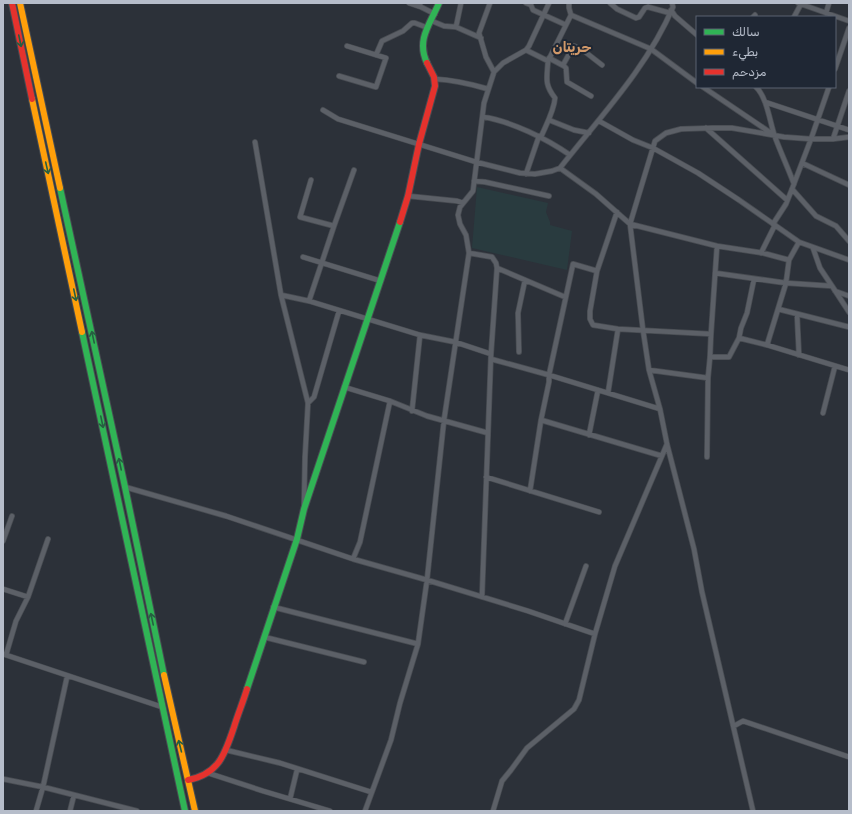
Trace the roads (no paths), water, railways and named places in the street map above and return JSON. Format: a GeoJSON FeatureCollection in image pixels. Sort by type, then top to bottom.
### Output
{"type":"FeatureCollection","features":[{"type":"Feature","properties":{"kind":"main road"},"geometry":{"type":"LineString","coordinates":[[12,3],[185,811]]}},
{"type":"Feature","properties":{"kind":"main road"},"geometry":{"type":"LineString","coordinates":[[20,3],[125,487],[170,705],[195,811]]}},
{"type":"Feature","properties":{"kind":"main road"},"geometry":{"type":"LineString","coordinates":[[188,780],[194,779],[208,772],[222,759],[226,750],[297,539],[304,509],[344,387],[381,281],[408,196],[419,144],[435,86],[435,79],[424,57],[422,42],[439,3]]}},
{"type":"Feature","properties":{"kind":"main road"},"geometry":{"type":"LineString","coordinates":[[177,773],[186,771]]}},
{"type":"Feature","properties":{"kind":"main road"},"geometry":{"type":"LineString","coordinates":[[180,790],[190,788]]}},
{"type":"Feature","properties":{"kind":"street"},"geometry":{"type":"LineString","coordinates":[[409,3],[420,5],[434,14]]}},
{"type":"Feature","properties":{"kind":"street"},"geometry":{"type":"LineString","coordinates":[[456,27],[461,3]]}},
{"type":"Feature","properties":{"kind":"street"},"geometry":{"type":"LineString","coordinates":[[490,3],[479,33],[486,56],[494,72]]}},
{"type":"Feature","properties":{"kind":"street"},"geometry":{"type":"LineString","coordinates":[[526,3],[532,6],[533,10],[566,25]]}},
{"type":"Feature","properties":{"kind":"street"},"geometry":{"type":"LineString","coordinates":[[365,811],[392,740],[400,703],[418,644],[427,580],[444,420],[469,253],[466,235],[460,224],[458,215],[460,207],[473,191],[484,103],[494,72],[503,63],[526,50],[549,3]]}},
{"type":"Feature","properties":{"kind":"street"},"geometry":{"type":"LineString","coordinates":[[526,174],[540,137],[549,120],[555,98],[548,89],[548,60],[571,15],[569,3]]}},
{"type":"Feature","properties":{"kind":"street"},"geometry":{"type":"LineString","coordinates":[[610,3],[617,9],[636,18],[639,17],[645,8],[648,7],[671,12],[696,34]]}},
{"type":"Feature","properties":{"kind":"street"},"geometry":{"type":"LineString","coordinates":[[323,110],[338,119],[476,162],[520,174],[535,174],[552,171],[560,168],[599,121],[651,50],[671,12],[672,3]]}},
{"type":"Feature","properties":{"kind":"street"},"geometry":{"type":"LineString","coordinates":[[794,16],[800,3],[836,16]]}},
{"type":"Feature","properties":{"kind":"street"},"geometry":{"type":"LineString","coordinates":[[826,13],[829,3]]}},
{"type":"Feature","properties":{"kind":"street"},"geometry":{"type":"LineString","coordinates":[[571,15],[651,50],[696,82]]}},
{"type":"Feature","properties":{"kind":"street"},"geometry":{"type":"LineString","coordinates":[[836,16],[849,20]]}},
{"type":"Feature","properties":{"kind":"street"},"geometry":{"type":"LineString","coordinates":[[432,21],[444,26],[456,27],[481,38]]}},
{"type":"Feature","properties":{"kind":"street"},"geometry":{"type":"LineString","coordinates":[[376,55],[382,41],[403,31],[412,23],[428,28]]}},
{"type":"Feature","properties":{"kind":"street"},"geometry":{"type":"LineString","coordinates":[[836,66],[849,28]]}},
{"type":"Feature","properties":{"kind":"street"},"geometry":{"type":"LineString","coordinates":[[339,76],[376,87],[386,58],[347,46]]}},
{"type":"Feature","properties":{"kind":"street"},"geometry":{"type":"LineString","coordinates":[[563,65],[572,47],[574,46],[585,52],[602,66]]}},
{"type":"Feature","properties":{"kind":"street"},"geometry":{"type":"LineString","coordinates":[[526,50],[563,65],[566,68],[567,82],[591,96]]}},
{"type":"Feature","properties":{"kind":"street"},"geometry":{"type":"LineString","coordinates":[[435,79],[446,79],[462,82],[488,89]]}},
{"type":"Feature","properties":{"kind":"street"},"geometry":{"type":"LineString","coordinates":[[704,88],[774,135]]}},
{"type":"Feature","properties":{"kind":"street"},"geometry":{"type":"LineString","coordinates":[[759,88],[765,102],[774,135],[794,184]]}},
{"type":"Feature","properties":{"kind":"street"},"geometry":{"type":"LineString","coordinates":[[761,253],[792,189],[829,88]]}},
{"type":"Feature","properties":{"kind":"street"},"geometry":{"type":"LineString","coordinates":[[833,139],[849,91]]}},
{"type":"Feature","properties":{"kind":"street"},"geometry":{"type":"LineString","coordinates":[[765,102],[849,130]]}},
{"type":"Feature","properties":{"kind":"street"},"geometry":{"type":"LineString","coordinates":[[482,117],[494,119],[554,143],[570,155]]}},
{"type":"Feature","properties":{"kind":"street"},"geometry":{"type":"LineString","coordinates":[[549,120],[574,130],[588,133]]}},
{"type":"Feature","properties":{"kind":"street"},"geometry":{"type":"LineString","coordinates":[[599,121],[633,140],[654,148],[698,173],[799,242],[849,260]]}},
{"type":"Feature","properties":{"kind":"street"},"geometry":{"type":"LineString","coordinates":[[706,128],[787,200]]}},
{"type":"Feature","properties":{"kind":"street"},"geometry":{"type":"LineString","coordinates":[[753,811],[702,592],[694,549],[649,370],[630,224],[654,148],[655,140],[666,132],[681,129],[732,128],[811,139],[849,137]]}},
{"type":"Feature","properties":{"kind":"street"},"geometry":{"type":"LineString","coordinates":[[255,142],[281,295],[308,403],[304,509]]}},
{"type":"Feature","properties":{"kind":"street"},"geometry":{"type":"LineString","coordinates":[[802,163],[849,185]]}},
{"type":"Feature","properties":{"kind":"street"},"geometry":{"type":"LineString","coordinates":[[560,168],[596,194],[630,224],[717,246],[761,253],[789,260]]}},
{"type":"Feature","properties":{"kind":"street"},"geometry":{"type":"LineString","coordinates":[[309,301],[354,170]]}},
{"type":"Feature","properties":{"kind":"street"},"geometry":{"type":"LineString","coordinates":[[311,180],[300,217],[334,226]]}},
{"type":"Feature","properties":{"kind":"street"},"geometry":{"type":"LineString","coordinates":[[474,181],[549,196]]}},
{"type":"Feature","properties":{"kind":"street"},"geometry":{"type":"LineString","coordinates":[[792,189],[816,216],[836,226],[849,241]]}},
{"type":"Feature","properties":{"kind":"street"},"geometry":{"type":"LineString","coordinates":[[408,196],[457,201],[463,203]]}},
{"type":"Feature","properties":{"kind":"street"},"geometry":{"type":"LineString","coordinates":[[617,212],[596,271],[590,311],[590,319],[593,324],[618,329],[711,334]]}},
{"type":"Feature","properties":{"kind":"street"},"geometry":{"type":"LineString","coordinates":[[767,344],[786,283],[789,260],[799,242]]}},
{"type":"Feature","properties":{"kind":"street"},"geometry":{"type":"LineString","coordinates":[[707,457],[708,378],[717,246]]}},
{"type":"Feature","properties":{"kind":"street"},"geometry":{"type":"LineString","coordinates":[[813,248],[820,268],[849,312]]}},
{"type":"Feature","properties":{"kind":"street"},"geometry":{"type":"LineString","coordinates":[[469,253],[492,257],[497,268],[491,357],[482,597]]}},
{"type":"Feature","properties":{"kind":"street"},"geometry":{"type":"LineString","coordinates":[[303,256],[381,281]]}},
{"type":"Feature","properties":{"kind":"street"},"geometry":{"type":"LineString","coordinates":[[530,491],[549,375],[573,264],[596,271]]}},
{"type":"Feature","properties":{"kind":"street"},"geometry":{"type":"LineString","coordinates":[[497,268],[565,297]]}},
{"type":"Feature","properties":{"kind":"street"},"geometry":{"type":"LineString","coordinates":[[715,273],[786,283],[832,286]]}},
{"type":"Feature","properties":{"kind":"street"},"geometry":{"type":"LineString","coordinates":[[710,357],[728,357],[739,338],[747,313],[754,279]]}},
{"type":"Feature","properties":{"kind":"street"},"geometry":{"type":"LineString","coordinates":[[519,352],[518,313],[525,280]]}},
{"type":"Feature","properties":{"kind":"street"},"geometry":{"type":"LineString","coordinates":[[835,291],[849,296]]}},
{"type":"Feature","properties":{"kind":"street"},"geometry":{"type":"LineString","coordinates":[[281,295],[309,301],[420,335],[455,342],[491,357],[660,409]]}},
{"type":"Feature","properties":{"kind":"street"},"geometry":{"type":"LineString","coordinates":[[778,309],[849,327]]}},
{"type":"Feature","properties":{"kind":"street"},"geometry":{"type":"LineString","coordinates":[[308,403],[314,397],[339,311]]}},
{"type":"Feature","properties":{"kind":"street"},"geometry":{"type":"LineString","coordinates":[[797,314],[799,355]]}},
{"type":"Feature","properties":{"kind":"street"},"geometry":{"type":"LineString","coordinates":[[608,393],[618,329]]}},
{"type":"Feature","properties":{"kind":"street"},"geometry":{"type":"LineString","coordinates":[[412,410],[420,335]]}},
{"type":"Feature","properties":{"kind":"street"},"geometry":{"type":"LineString","coordinates":[[739,338],[767,344],[849,370]]}},
{"type":"Feature","properties":{"kind":"street"},"geometry":{"type":"LineString","coordinates":[[823,413],[835,366]]}},
{"type":"Feature","properties":{"kind":"street"},"geometry":{"type":"LineString","coordinates":[[649,370],[708,378]]}},
{"type":"Feature","properties":{"kind":"street"},"geometry":{"type":"LineString","coordinates":[[344,387],[390,401],[412,410],[488,433]]}},
{"type":"Feature","properties":{"kind":"street"},"geometry":{"type":"LineString","coordinates":[[589,434],[598,390]]}},
{"type":"Feature","properties":{"kind":"street"},"geometry":{"type":"LineString","coordinates":[[353,559],[360,542],[390,401]]}},
{"type":"Feature","properties":{"kind":"street"},"geometry":{"type":"LineString","coordinates":[[541,420],[662,456]]}},
{"type":"Feature","properties":{"kind":"street"},"geometry":{"type":"LineString","coordinates":[[494,811],[502,781],[527,748],[574,709],[578,700],[615,566],[667,444]]}},
{"type":"Feature","properties":{"kind":"street"},"geometry":{"type":"LineString","coordinates":[[486,476],[599,512]]}},
{"type":"Feature","properties":{"kind":"street"},"geometry":{"type":"LineString","coordinates":[[125,487],[226,516],[353,559],[482,597],[595,634]]}},
{"type":"Feature","properties":{"kind":"street"},"geometry":{"type":"LineString","coordinates":[[3,541],[12,516]]}},
{"type":"Feature","properties":{"kind":"street"},"geometry":{"type":"LineString","coordinates":[[48,538],[28,597],[16,621],[4,655],[67,677],[162,707]]}},
{"type":"Feature","properties":{"kind":"street"},"geometry":{"type":"LineString","coordinates":[[565,624],[586,566]]}},
{"type":"Feature","properties":{"kind":"street"},"geometry":{"type":"LineString","coordinates":[[3,589],[28,597]]}},
{"type":"Feature","properties":{"kind":"street"},"geometry":{"type":"LineString","coordinates":[[274,607],[418,644]]}},
{"type":"Feature","properties":{"kind":"street"},"geometry":{"type":"LineString","coordinates":[[264,637],[364,662]]}},
{"type":"Feature","properties":{"kind":"street"},"geometry":{"type":"LineString","coordinates":[[36,811],[43,787],[67,677]]}},
{"type":"Feature","properties":{"kind":"street"},"geometry":{"type":"LineString","coordinates":[[734,726],[743,721],[849,757]]}},
{"type":"Feature","properties":{"kind":"street"},"geometry":{"type":"LineString","coordinates":[[226,750],[280,763],[297,770],[371,792]]}},
{"type":"Feature","properties":{"kind":"street"},"geometry":{"type":"LineString","coordinates":[[290,799],[297,770]]}},
{"type":"Feature","properties":{"kind":"street"},"geometry":{"type":"LineString","coordinates":[[208,772],[226,780],[330,811]]}},
{"type":"Feature","properties":{"kind":"street"},"geometry":{"type":"LineString","coordinates":[[3,779],[43,787],[137,811]]}},
{"type":"Feature","properties":{"kind":"street"},"geometry":{"type":"LineString","coordinates":[[70,811],[74,795]]}},
{"type":"Feature","properties":{"kind":"district","name":"حريتان"},"geometry":{"type":"Point","coordinates":[572,47]}}]}
